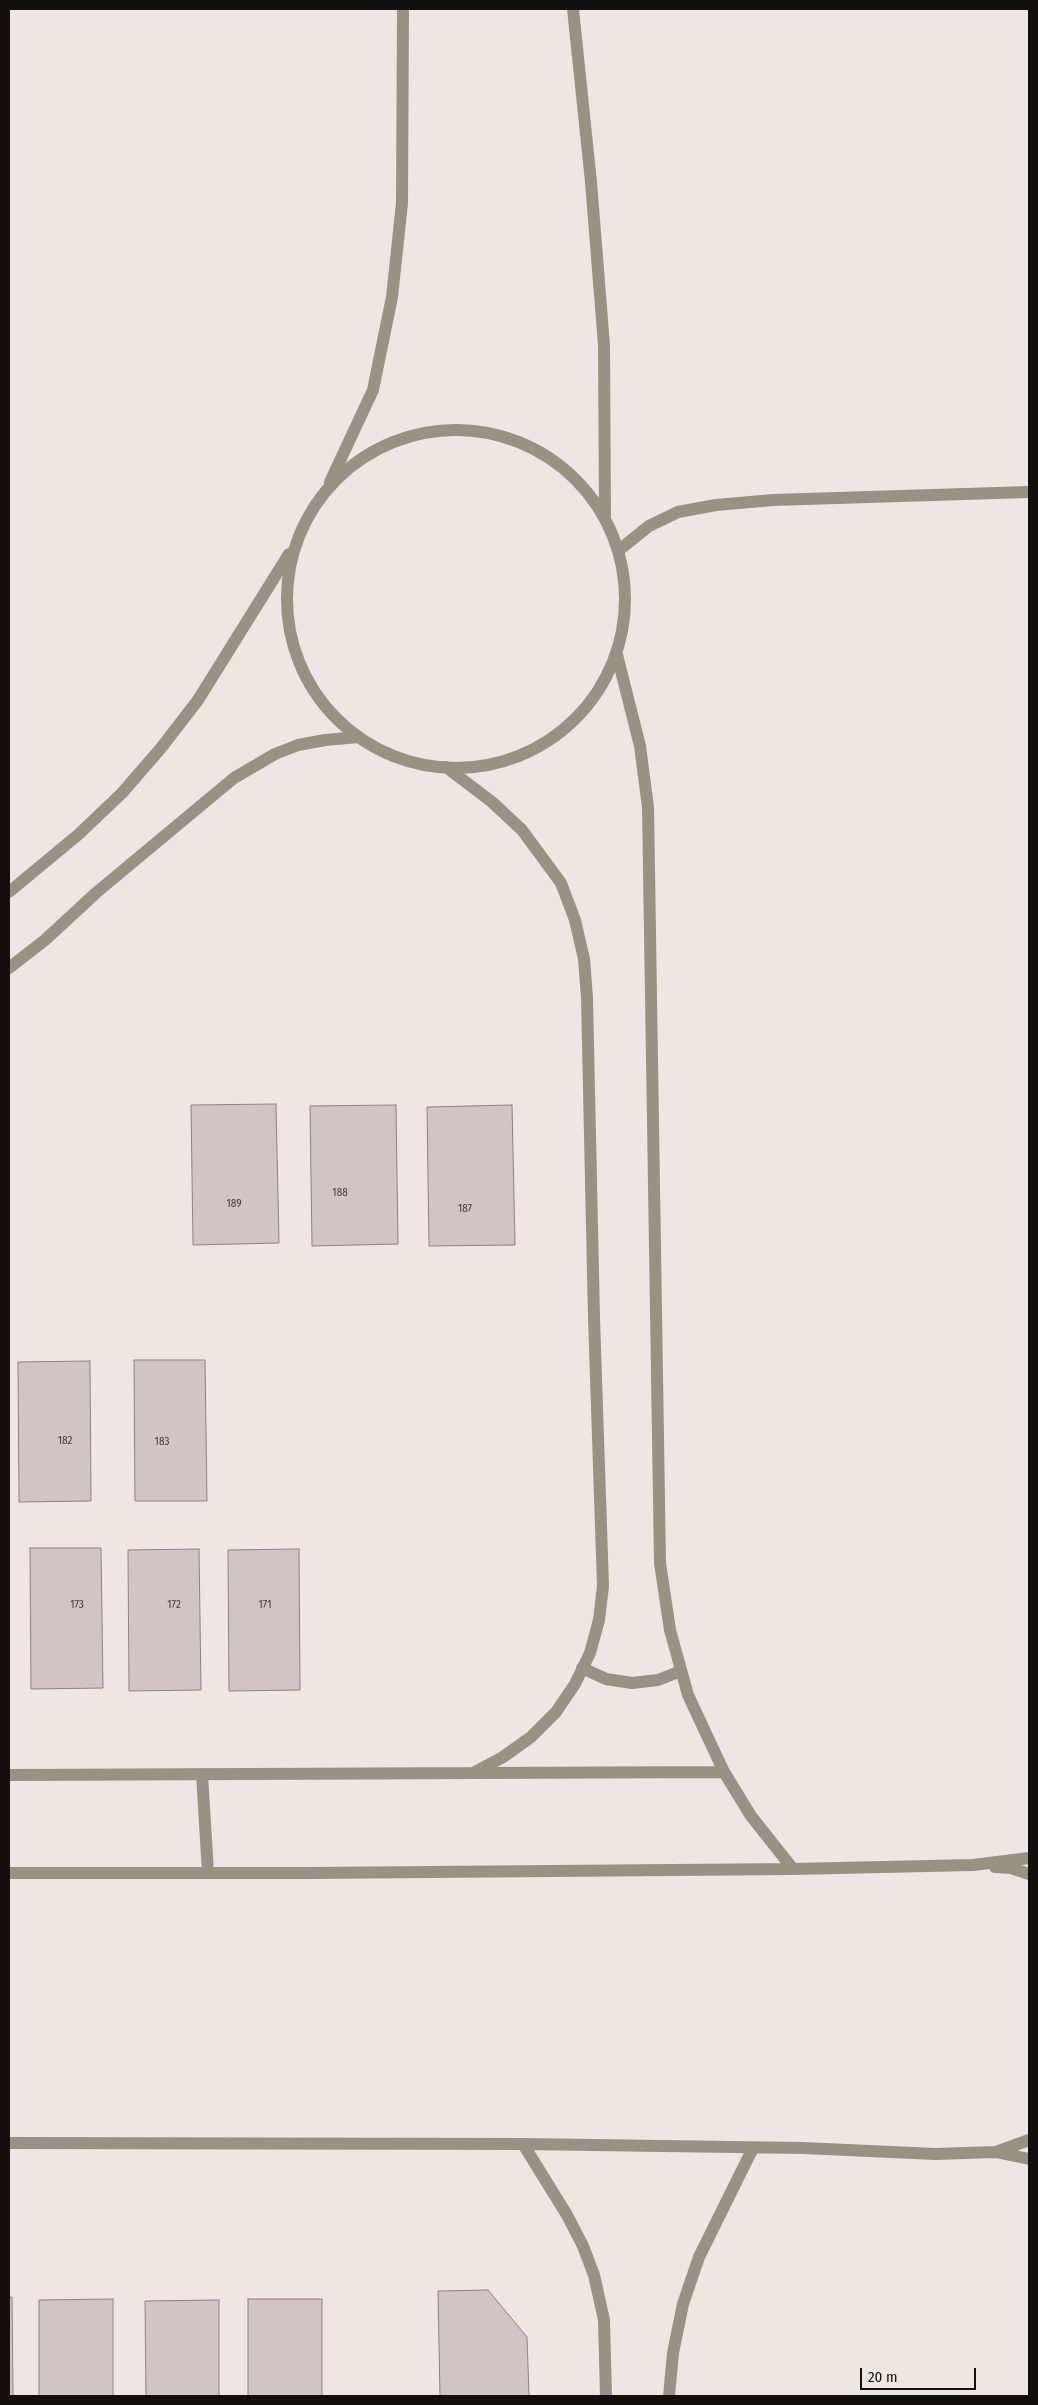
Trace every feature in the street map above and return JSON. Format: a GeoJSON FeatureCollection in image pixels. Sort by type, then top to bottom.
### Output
{"type":"FeatureCollection","features":[{"type":"Feature","properties":{"kind":"street"},"geometry":{"type":"LineString","coordinates":[[9,892],[80,834],[161,748],[198,700],[296,544],[309,516],[327,490],[373,390],[392,297],[402,203],[403,9]]}},
{"type":"Feature","properties":{"kind":"street"},"geometry":{"type":"LineString","coordinates":[[573,9],[591,182],[604,345],[605,517]]}},
{"type":"Feature","properties":{"kind":"street"},"geometry":{"type":"LineString","coordinates":[[296,544],[289,574],[287,605],[291,636],[300,666],[316,693],[335,717],[359,737],[400,758],[446,767],[477,766],[508,760],[543,743],[563,730],[585,709],[603,683],[617,655],[624,620],[626,585],[619,550],[605,517],[586,490],[563,467],[536,450],[506,437],[473,430],[441,430],[400,440],[378,449],[350,467],[327,490]]}},
{"type":"Feature","properties":{"kind":"street"},"geometry":{"type":"LineString","coordinates":[[619,550],[649,526],[678,512],[716,505],[773,500],[1029,492]]}},
{"type":"Feature","properties":{"kind":"street"},"geometry":{"type":"LineString","coordinates":[[617,655],[640,746],[648,807],[660,1563],[670,1630],[688,1695],[724,1772],[751,1816],[793,1869]]}},
{"type":"Feature","properties":{"kind":"street"},"geometry":{"type":"LineString","coordinates":[[9,968],[45,940],[97,892],[234,778],[275,754],[298,745],[359,737]]}},
{"type":"Feature","properties":{"kind":"street"},"geometry":{"type":"LineString","coordinates":[[446,767],[492,802],[522,830],[546,860],[561,883],[575,920],[584,959],[588,998],[594,1328],[603,1586],[599,1620],[590,1653],[575,1684],[556,1712],[531,1737],[503,1757],[472,1773]]}},
{"type":"Feature","properties":{"kind":"street"},"geometry":{"type":"LineString","coordinates":[[582,1668],[606,1679],[632,1683],[658,1680],[681,1671]]}},
{"type":"Feature","properties":{"kind":"street"},"geometry":{"type":"LineString","coordinates":[[9,1775],[724,1772]]}},
{"type":"Feature","properties":{"kind":"street"},"geometry":{"type":"LineString","coordinates":[[202,1774],[208,1873]]}},
{"type":"Feature","properties":{"kind":"street"},"geometry":{"type":"LineString","coordinates":[[973,1865],[1029,1858]]}},
{"type":"Feature","properties":{"kind":"street"},"geometry":{"type":"LineString","coordinates":[[9,1873],[793,1869],[973,1865],[1011,1868],[1029,1874]]}},
{"type":"Feature","properties":{"kind":"street"},"geometry":{"type":"LineString","coordinates":[[996,2152],[1029,2140]]}},
{"type":"Feature","properties":{"kind":"street"},"geometry":{"type":"LineString","coordinates":[[9,2143],[523,2144],[753,2148],[934,2154],[996,2152],[1029,2159]]}},
{"type":"Feature","properties":{"kind":"street"},"geometry":{"type":"LineString","coordinates":[[523,2144],[567,2215],[583,2246],[594,2275],[604,2320],[606,2396]]}},
{"type":"Feature","properties":{"kind":"street"},"geometry":{"type":"LineString","coordinates":[[669,2396],[673,2353],[682,2312],[699,2257],[753,2148]]}},
{"type":"Feature","properties":{"kind":"building"},"geometry":{"type":"Polygon","coordinates":[[[276,1104],[279,1243],[193,1245],[191,1105],[276,1104]]]}},
{"type":"Feature","properties":{"kind":"building"},"geometry":{"type":"Polygon","coordinates":[[[396,1105],[398,1244],[312,1246],[310,1106],[396,1105]]]}},
{"type":"Feature","properties":{"kind":"building"},"geometry":{"type":"Polygon","coordinates":[[[512,1105],[515,1245],[429,1246],[427,1107],[512,1105]]]}},
{"type":"Feature","properties":{"kind":"building"},"geometry":{"type":"Polygon","coordinates":[[[134,1360],[205,1360],[207,1501],[135,1501],[134,1360]]]}},
{"type":"Feature","properties":{"kind":"building"},"geometry":{"type":"Polygon","coordinates":[[[90,1361],[91,1501],[19,1502],[18,1362],[90,1361]]]}},
{"type":"Feature","properties":{"kind":"building"},"geometry":{"type":"Polygon","coordinates":[[[30,1548],[101,1548],[103,1688],[31,1689],[30,1548]]]}},
{"type":"Feature","properties":{"kind":"building"},"geometry":{"type":"Polygon","coordinates":[[[199,1549],[201,1690],[129,1691],[128,1550],[199,1549]]]}},
{"type":"Feature","properties":{"kind":"building"},"geometry":{"type":"Polygon","coordinates":[[[299,1549],[300,1690],[229,1691],[228,1550],[299,1549]]]}},
{"type":"Feature","properties":{"kind":"building"},"geometry":{"type":"Polygon","coordinates":[[[488,2290],[527,2337],[529,2396],[440,2396],[438,2291],[488,2290]]]}},
{"type":"Feature","properties":{"kind":"building"},"geometry":{"type":"Polygon","coordinates":[[[9,2297],[12,2297],[13,2396],[9,2396],[9,2297]]]}},
{"type":"Feature","properties":{"kind":"building"},"geometry":{"type":"Polygon","coordinates":[[[113,2299],[113,2396],[39,2396],[39,2300],[113,2299]]]}},
{"type":"Feature","properties":{"kind":"building"},"geometry":{"type":"Polygon","coordinates":[[[248,2299],[322,2299],[322,2396],[248,2396],[248,2299]]]}},
{"type":"Feature","properties":{"kind":"building"},"geometry":{"type":"Polygon","coordinates":[[[219,2300],[219,2396],[146,2396],[145,2301],[219,2300]]]}}]}
